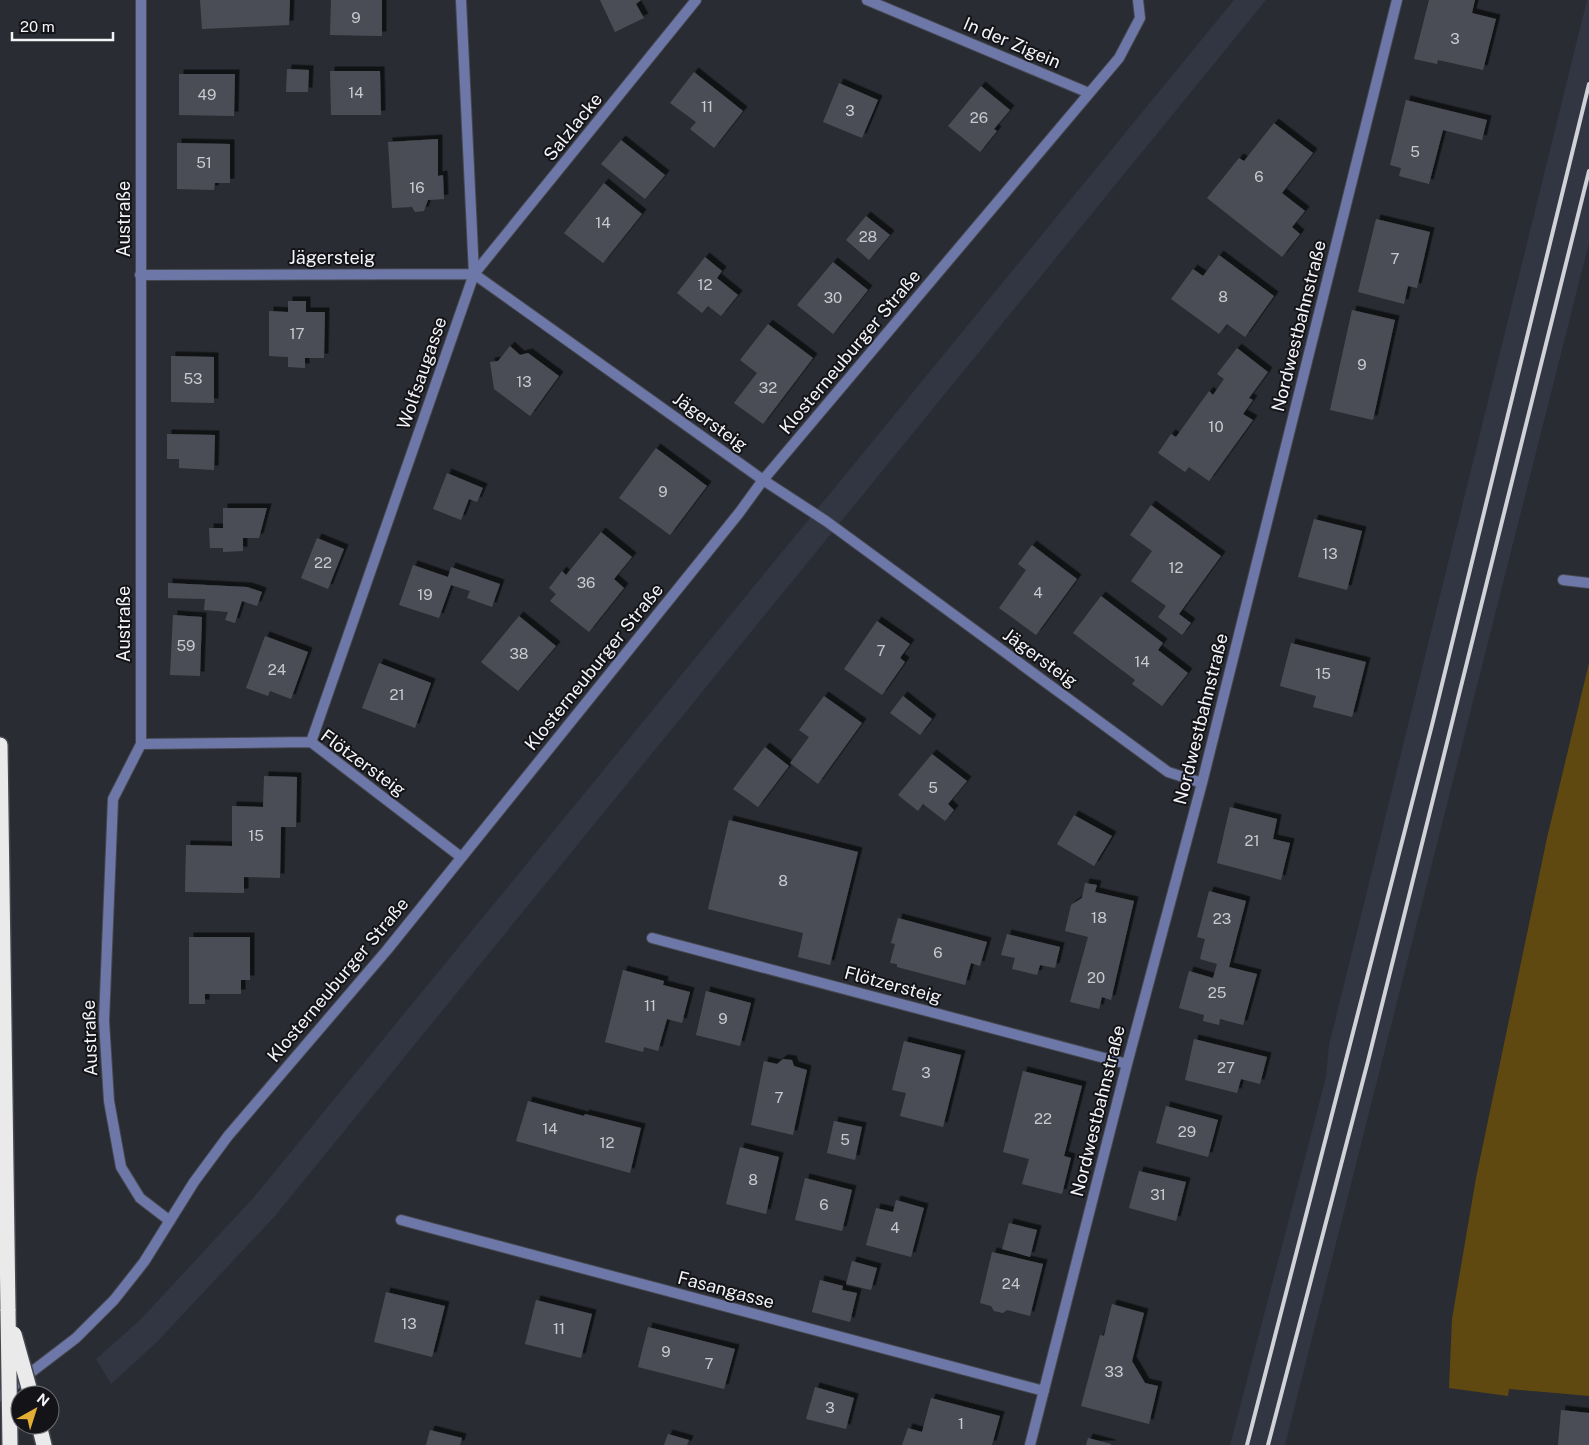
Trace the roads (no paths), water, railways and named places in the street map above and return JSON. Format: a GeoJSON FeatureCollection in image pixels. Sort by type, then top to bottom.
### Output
{"type":"FeatureCollection","features":[{"type":"Feature","properties":{"kind":"highway"},"geometry":{"type":"LineString","coordinates":[[0,745],[10,1445]]}},
{"type":"Feature","properties":{"kind":"highway"},"geometry":{"type":"LineString","coordinates":[[8,1311],[27,1385]]}},
{"type":"Feature","properties":{"kind":"street","name":"Austraße"},"geometry":{"type":"LineString","coordinates":[[140,0],[141,744],[113,799],[104,1021],[109,1101],[122,1167],[140,1198],[170,1221]]}},
{"type":"Feature","properties":{"kind":"street","name":"Wolfsaugasse"},"geometry":{"type":"LineString","coordinates":[[311,742],[474,274],[461,0]]}},
{"type":"Feature","properties":{"kind":"street","name":"Salzlacke"},"geometry":{"type":"LineString","coordinates":[[474,274],[696,0]]}},
{"type":"Feature","properties":{"kind":"street","name":"In der Zigein"},"geometry":{"type":"LineString","coordinates":[[867,0],[1089,93]]}},
{"type":"Feature","properties":{"kind":"street","name":"Klosterneuburger Straße"},"geometry":{"type":"LineString","coordinates":[[0,1396],[76,1338],[114,1300],[144,1262],[194,1182],[228,1136],[386,950],[739,513],[763,480],[1119,58],[1140,18],[1138,0]]}},
{"type":"Feature","properties":{"kind":"street","name":"Nordwestbahnstraße"},"geometry":{"type":"LineString","coordinates":[[1030,1445],[1127,1064],[1202,783],[1397,0]]}},
{"type":"Feature","properties":{"kind":"street","name":"Jägersteig"},"geometry":{"type":"LineString","coordinates":[[140,276],[474,274],[763,480],[826,522],[1168,772],[1202,783]]}},
{"type":"Feature","properties":{"kind":"street"},"geometry":{"type":"LineString","coordinates":[[1563,580],[1589,583]]}},
{"type":"Feature","properties":{"kind":"street","name":"Flötzersteig"},"geometry":{"type":"LineString","coordinates":[[141,744],[311,742],[461,858]]}},
{"type":"Feature","properties":{"kind":"street","name":"Flötzersteig"},"geometry":{"type":"LineString","coordinates":[[652,938],[1127,1064]]}},
{"type":"Feature","properties":{"kind":"street","name":"Fasangasse"},"geometry":{"type":"LineString","coordinates":[[400,1220],[1044,1391]]}},
{"type":"Feature","properties":{"kind":"railway"},"geometry":{"type":"LineString","coordinates":[[1247,1445],[1432,725],[1589,84]]}},
{"type":"Feature","properties":{"kind":"railway"},"geometry":{"type":"LineString","coordinates":[[1268,1445],[1368,1061],[1589,171]]}}]}
